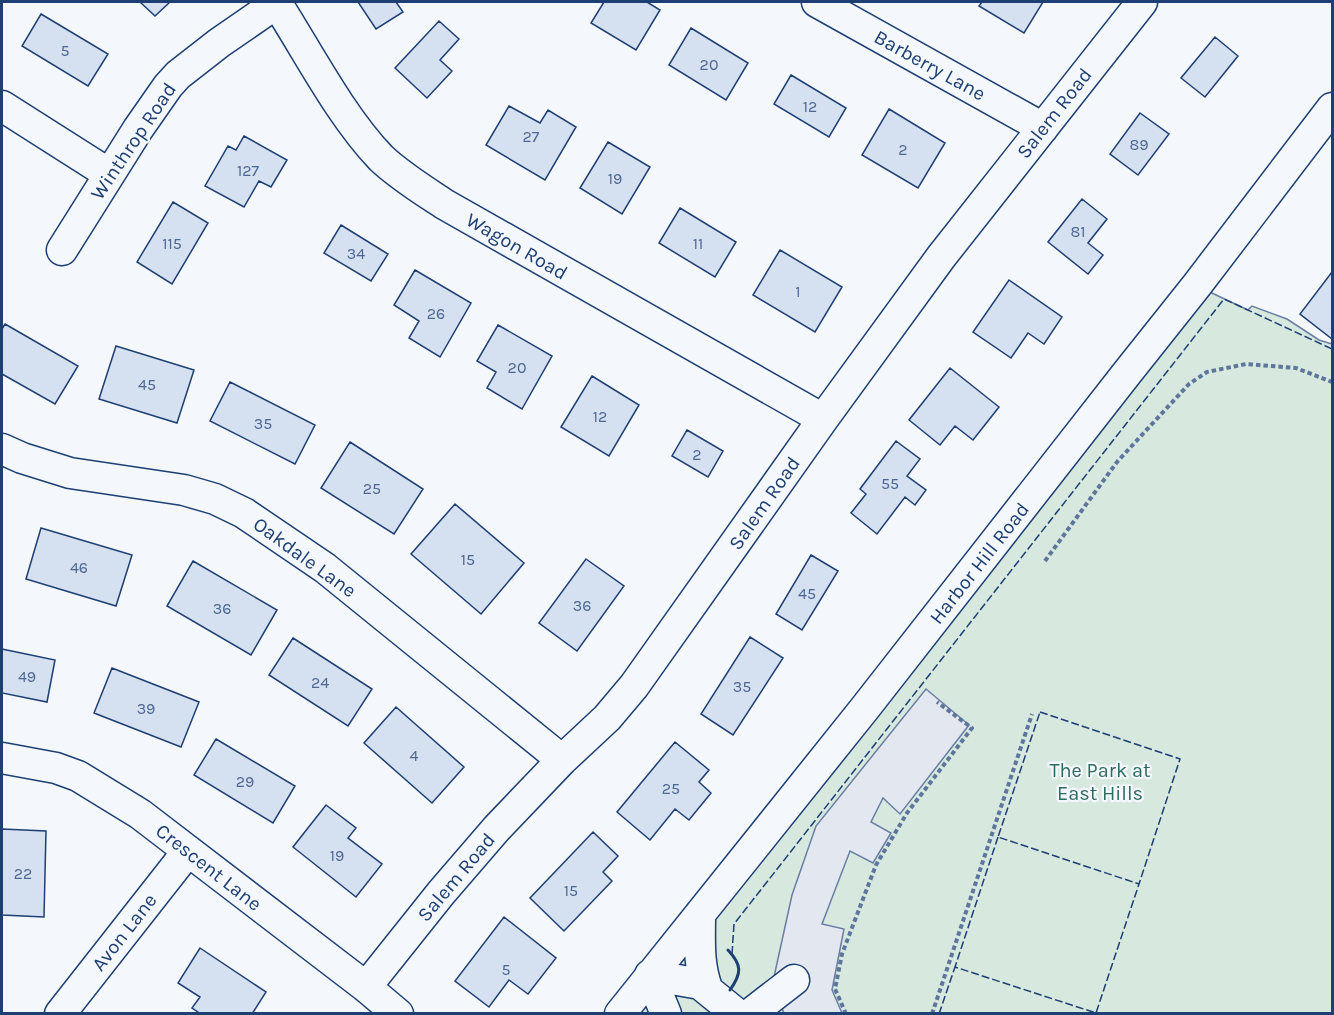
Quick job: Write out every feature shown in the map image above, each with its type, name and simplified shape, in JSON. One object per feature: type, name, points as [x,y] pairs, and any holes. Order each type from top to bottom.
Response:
[{"type":"street","name":"Winthrop Road","points":[[62,250],[159,98],[178,75],[277,2]]},
{"type":"street","name":"Wagon Road","points":[[277,2],[350,119],[381,158],[411,182],[444,204],[823,419]]},
{"type":"street","name":"Barberry Lane","points":[[817,2],[1043,128]]},
{"type":"street","name":"Salem Road","points":[[366,987],[497,828],[562,760],[607,718],[634,686],[941,256],[1142,2]]},
{"type":"street","points":[[2,106],[110,174]]},
{"type":"street","name":"Harbor Hill Road","points":[[620,1014],[1042,483],[1332,108]]},
{"type":"street","name":"Oakdale Lane","points":[[2,449],[22,458],[70,473],[184,490],[214,499],[244,513],[325,568],[562,760]]},
{"type":"street","name":"Crescent Lane","points":[[2,758],[56,768],[78,776],[140,814],[398,1014]]},
{"type":"street","name":"Avon Lane","points":[[60,1014],[188,851]]},
{"type":"street","points":[[700,914],[700,962],[707,988]]},
{"type":"street","points":[[650,975],[694,982],[707,988],[737,1014]]},
{"type":"street","points":[[650,975],[666,1014]]},
{"type":"street","points":[[750,1014],[794,980]]},
{"type":"path","points":[[1045,561],[1117,462],[1189,384],[1207,372],[1246,364],[1296,368],[1332,382]]},
{"type":"path","points":[[846,1014],[835,989],[842,954],[876,865],[907,813],[972,728],[937,702]]},
{"type":"path","points":[[932,1014],[1032,714]]},
{"type":"green space","name":"The Park at East Hills","points":[[1197,286],[1248,310],[1252,306],[1287,319],[1319,340],[1332,344],[1332,1013],[620,1014]]},
{"type":"shaded area","points":[[926,689],[969,725],[900,814],[883,798],[871,822],[891,833],[873,863],[850,851],[822,924],[844,929],[832,990],[842,1013],[784,1013],[772,986],[792,895],[816,826]]},
{"type":"building","points":[[140,2],[170,2],[155,16]]},
{"type":"building","points":[[358,2],[396,2],[403,12],[376,29]]},
{"type":"building","points":[[604,2],[647,2],[660,10],[636,50],[591,23]]},
{"type":"building","points":[[982,2],[1043,2],[1024,33],[979,6]]},
{"type":"building","points":[[41,14],[108,54],[88,86],[22,46]]},
{"type":"building","points":[[439,21],[459,39],[440,60],[452,71],[427,98],[395,68]]},
{"type":"building","points":[[691,28],[748,63],[726,100],[669,65]]},
{"type":"building","points":[[1215,37],[1238,56],[1205,97],[1181,78]]},
{"type":"building","points":[[791,75],[846,108],[829,137],[774,104]]},
{"type":"building","points":[[509,106],[540,123],[548,110],[576,127],[545,180],[486,145]]},
{"type":"building","points":[[889,109],[945,143],[918,188],[862,155]]},
{"type":"building","points":[[1140,113],[1169,134],[1138,175],[1110,154]]},
{"type":"building","points":[[244,136],[287,160],[271,187],[259,181],[244,207],[205,186],[228,146],[236,150]]},
{"type":"building","points":[[608,142],[650,167],[622,214],[580,188]]},
{"type":"building","points":[[1082,199],[1107,219],[1088,243],[1103,255],[1088,274],[1048,242]]},
{"type":"building","points":[[173,202],[208,223],[172,284],[137,262]]},
{"type":"building","points":[[680,208],[736,242],[715,277],[659,243]]},
{"type":"building","points":[[341,225],[388,254],[371,281],[324,253]]},
{"type":"building","points":[[780,250],[842,287],[815,332],[753,295]]},
{"type":"building","points":[[415,270],[471,303],[440,357],[409,338],[419,321],[394,305]]},
{"type":"building","points":[[1332,272],[1332,339],[1300,314]]},
{"type":"building","points":[[1009,280],[1062,317],[1044,344],[1028,333],[1011,358],[973,332]]},
{"type":"building","points":[[5,324],[78,366],[55,404],[2,374],[2,329]]},
{"type":"building","points":[[498,325],[552,356],[522,409],[487,388],[496,372],[477,361]]},
{"type":"building","points":[[116,346],[194,370],[177,423],[99,399]]},
{"type":"building","points":[[950,368],[999,407],[973,440],[955,426],[940,445],[909,420]]},
{"type":"building","points":[[592,376],[639,405],[609,456],[561,427]]},
{"type":"building","points":[[230,382],[315,425],[295,464],[210,421]]},
{"type":"building","points":[[687,430],[723,451],[708,477],[672,456]]},
{"type":"building","points":[[896,441],[920,459],[907,476],[926,490],[915,505],[905,497],[877,534],[851,513],[866,494],[860,489]]},
{"type":"building","points":[[350,442],[423,489],[394,534],[321,488]]},
{"type":"building","points":[[455,504],[524,563],[481,614],[411,554]]},
{"type":"building","points":[[41,528],[132,555],[116,606],[26,579]]},
{"type":"building","points":[[811,555],[838,571],[802,630],[776,614]]},
{"type":"building","points":[[586,559],[624,586],[577,651],[539,623]]},
{"type":"building","points":[[193,561],[277,610],[251,655],[167,606]]},
{"type":"building","points":[[750,637],[783,658],[733,735],[701,714]]},
{"type":"building","points":[[293,638],[372,689],[348,726],[269,675]]},
{"type":"building","points":[[2,649],[55,660],[47,702],[2,693]]},
{"type":"building","points":[[112,668],[199,702],[181,747],[94,713]]},
{"type":"building","points":[[396,707],[464,767],[432,803],[364,743]]},
{"type":"building","points":[[216,739],[295,786],[273,823],[194,775]]},
{"type":"building","points":[[675,742],[709,770],[699,782],[711,793],[689,820],[675,809],[650,840],[617,812]]},
{"type":"building","points":[[326,805],[356,828],[348,838],[382,864],[356,897],[293,847]]},
{"type":"building","points":[[2,829],[46,831],[44,917],[2,915]]},
{"type":"building","points":[[593,832],[618,856],[603,872],[612,881],[564,931],[530,898]]},
{"type":"building","points":[[504,917],[556,958],[528,994],[509,980],[489,1007],[455,981]]},
{"type":"building","points":[[200,948],[266,992],[252,1014],[201,1014],[192,1008],[200,997],[178,983]]},
{"type":"fence","points":[[732,954],[734,924],[1224,299],[1332,349]]},
{"type":"fence","points":[[1040,712],[1180,759],[1139,884],[998,837],[1040,712]]},
{"type":"fence","points":[[998,837],[955,967],[1096,1013],[1139,884]]},
{"type":"fence","points":[[939,1014],[955,967]]},
{"type":"wall","points":[[728,950],[736,960],[739,969],[737,979],[730,990]]}]
